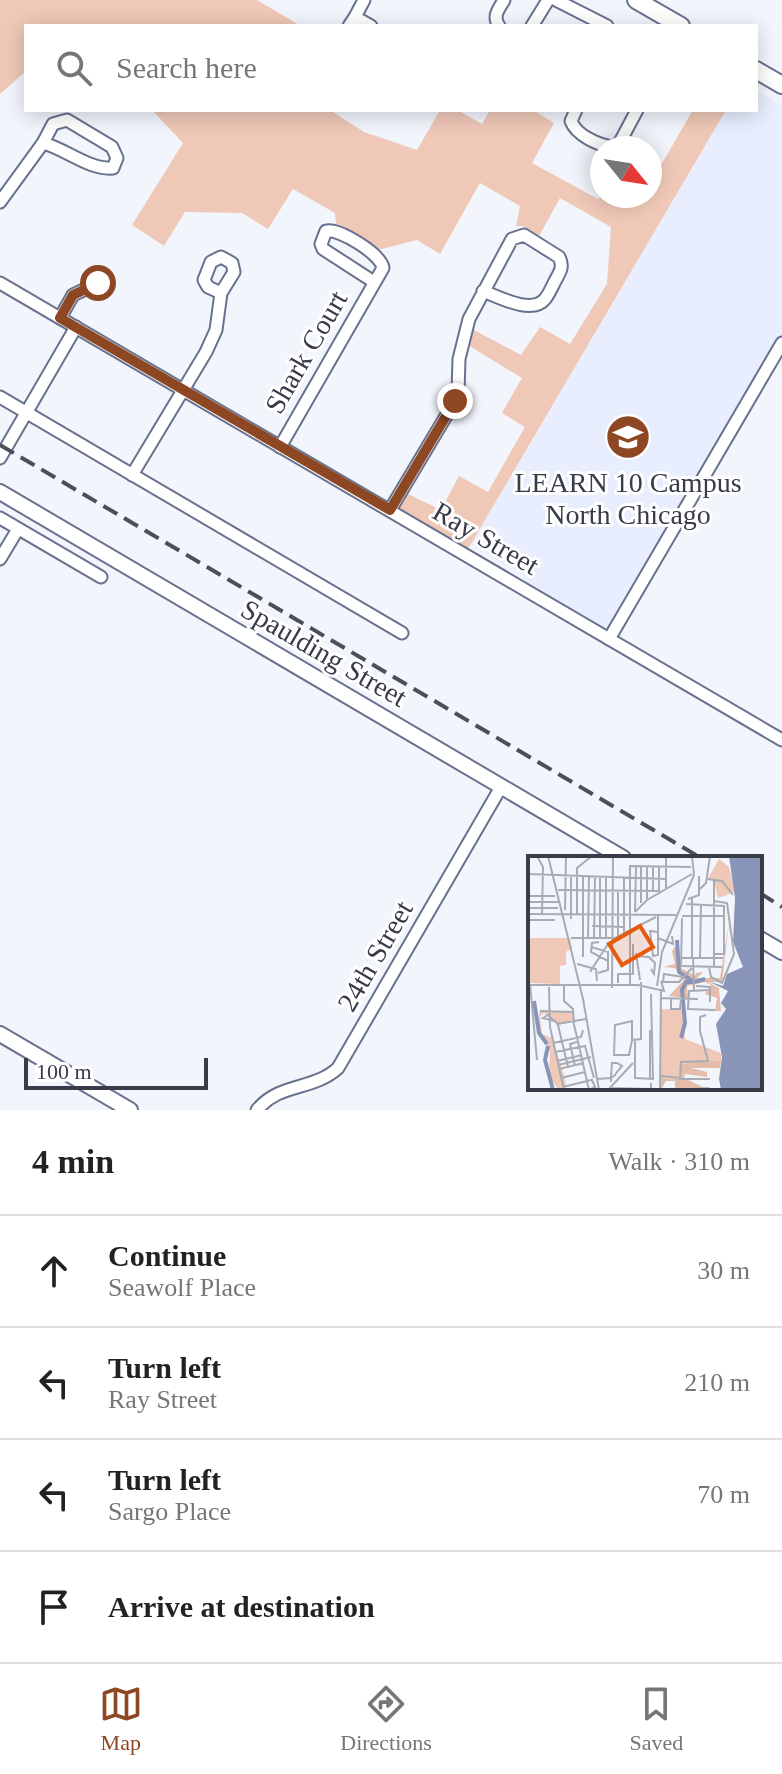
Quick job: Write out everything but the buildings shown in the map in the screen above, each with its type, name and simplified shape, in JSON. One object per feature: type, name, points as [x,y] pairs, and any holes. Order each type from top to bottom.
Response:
[{"type":"main road","points":[[636,0],[678,24]]},
{"type":"main road","points":[[758,71],[782,85]]},
{"type":"street","points":[[352,21],[364,0]]},
{"type":"street","points":[[498,24],[496,14],[504,0]]},
{"type":"street","points":[[533,24],[548,0]]},
{"type":"street","points":[[556,0],[603,24]]},
{"type":"street","points":[[575,112],[571,121],[576,131],[607,147],[614,147],[620,142],[635,112]]},
{"type":"street","points":[[0,202],[43,143],[53,124],[67,120],[112,147],[117,158],[113,168],[101,169],[59,147],[43,143]]},
{"type":"street","name":"Shark Court","points":[[280,447],[383,268],[379,258],[341,233],[326,231],[321,244],[323,249],[374,282]]},
{"type":"street","points":[[390,510],[458,393],[459,359],[469,319],[483,291],[512,239],[524,235],[562,262],[556,280],[539,304],[525,305],[483,291]]},
{"type":"street","name":"Ray Street","points":[[0,283],[782,740]]},
{"type":"street","points":[[60,318],[73,295],[98,283]]},
{"type":"street","points":[[132,475],[216,330],[221,293]]},
{"type":"street","points":[[0,458],[76,327]]},
{"type":"street","points":[[609,639],[782,343]]},
{"type":"street","points":[[0,397],[402,633]]},
{"type":"street","name":"Spaulding Street","points":[[0,492],[620,856]]},
{"type":"street","points":[[0,518],[101,577]]},
{"type":"street","points":[[0,559],[18,529]]},
{"type":"street","name":"24th Street","points":[[257,1110],[268,1097],[316,1082],[338,1068],[501,787]]},
{"type":"street","points":[[762,940],[782,952]]},
{"type":"street","points":[[0,1034],[130,1110]]},
{"type":"shaded area","points":[[0,0],[257,0],[298,24],[24,24],[24,73],[0,94]]},
{"type":"shaded area","name":"LEARN 10 Campus North Chicago","points":[[758,91],[782,105],[782,334],[613,624],[602,628],[523,581],[525,576],[471,545],[725,112],[758,112]]},
{"type":"shaded area","points":[[154,112],[333,112],[364,132],[417,150],[439,112],[461,112],[482,124],[489,112],[536,112],[554,123],[532,163],[590,195],[590,208],[662,208],[662,163],[692,112],[725,112],[468,549],[398,508],[406,493],[441,510],[459,476],[488,492],[525,427],[502,413],[522,378],[468,345],[472,329],[521,355],[540,327],[570,344],[607,284],[611,227],[560,198],[539,236],[523,226],[516,226],[520,206],[480,183],[440,254],[417,240],[378,250],[336,223],[335,213],[293,189],[268,229],[242,213],[185,212],[164,246],[132,225],[183,143]]},
{"type":"railway","points":[[0,445],[698,856]]},
{"type":"railway","points":[[762,894],[782,907]]},
{"type":"place","name":"LEARN 10 Campus North Chicago","points":[[628,437]]},
{"type":"route","points":[[98,283],[73,295],[60,318],[390,510],[455,401]]}]
